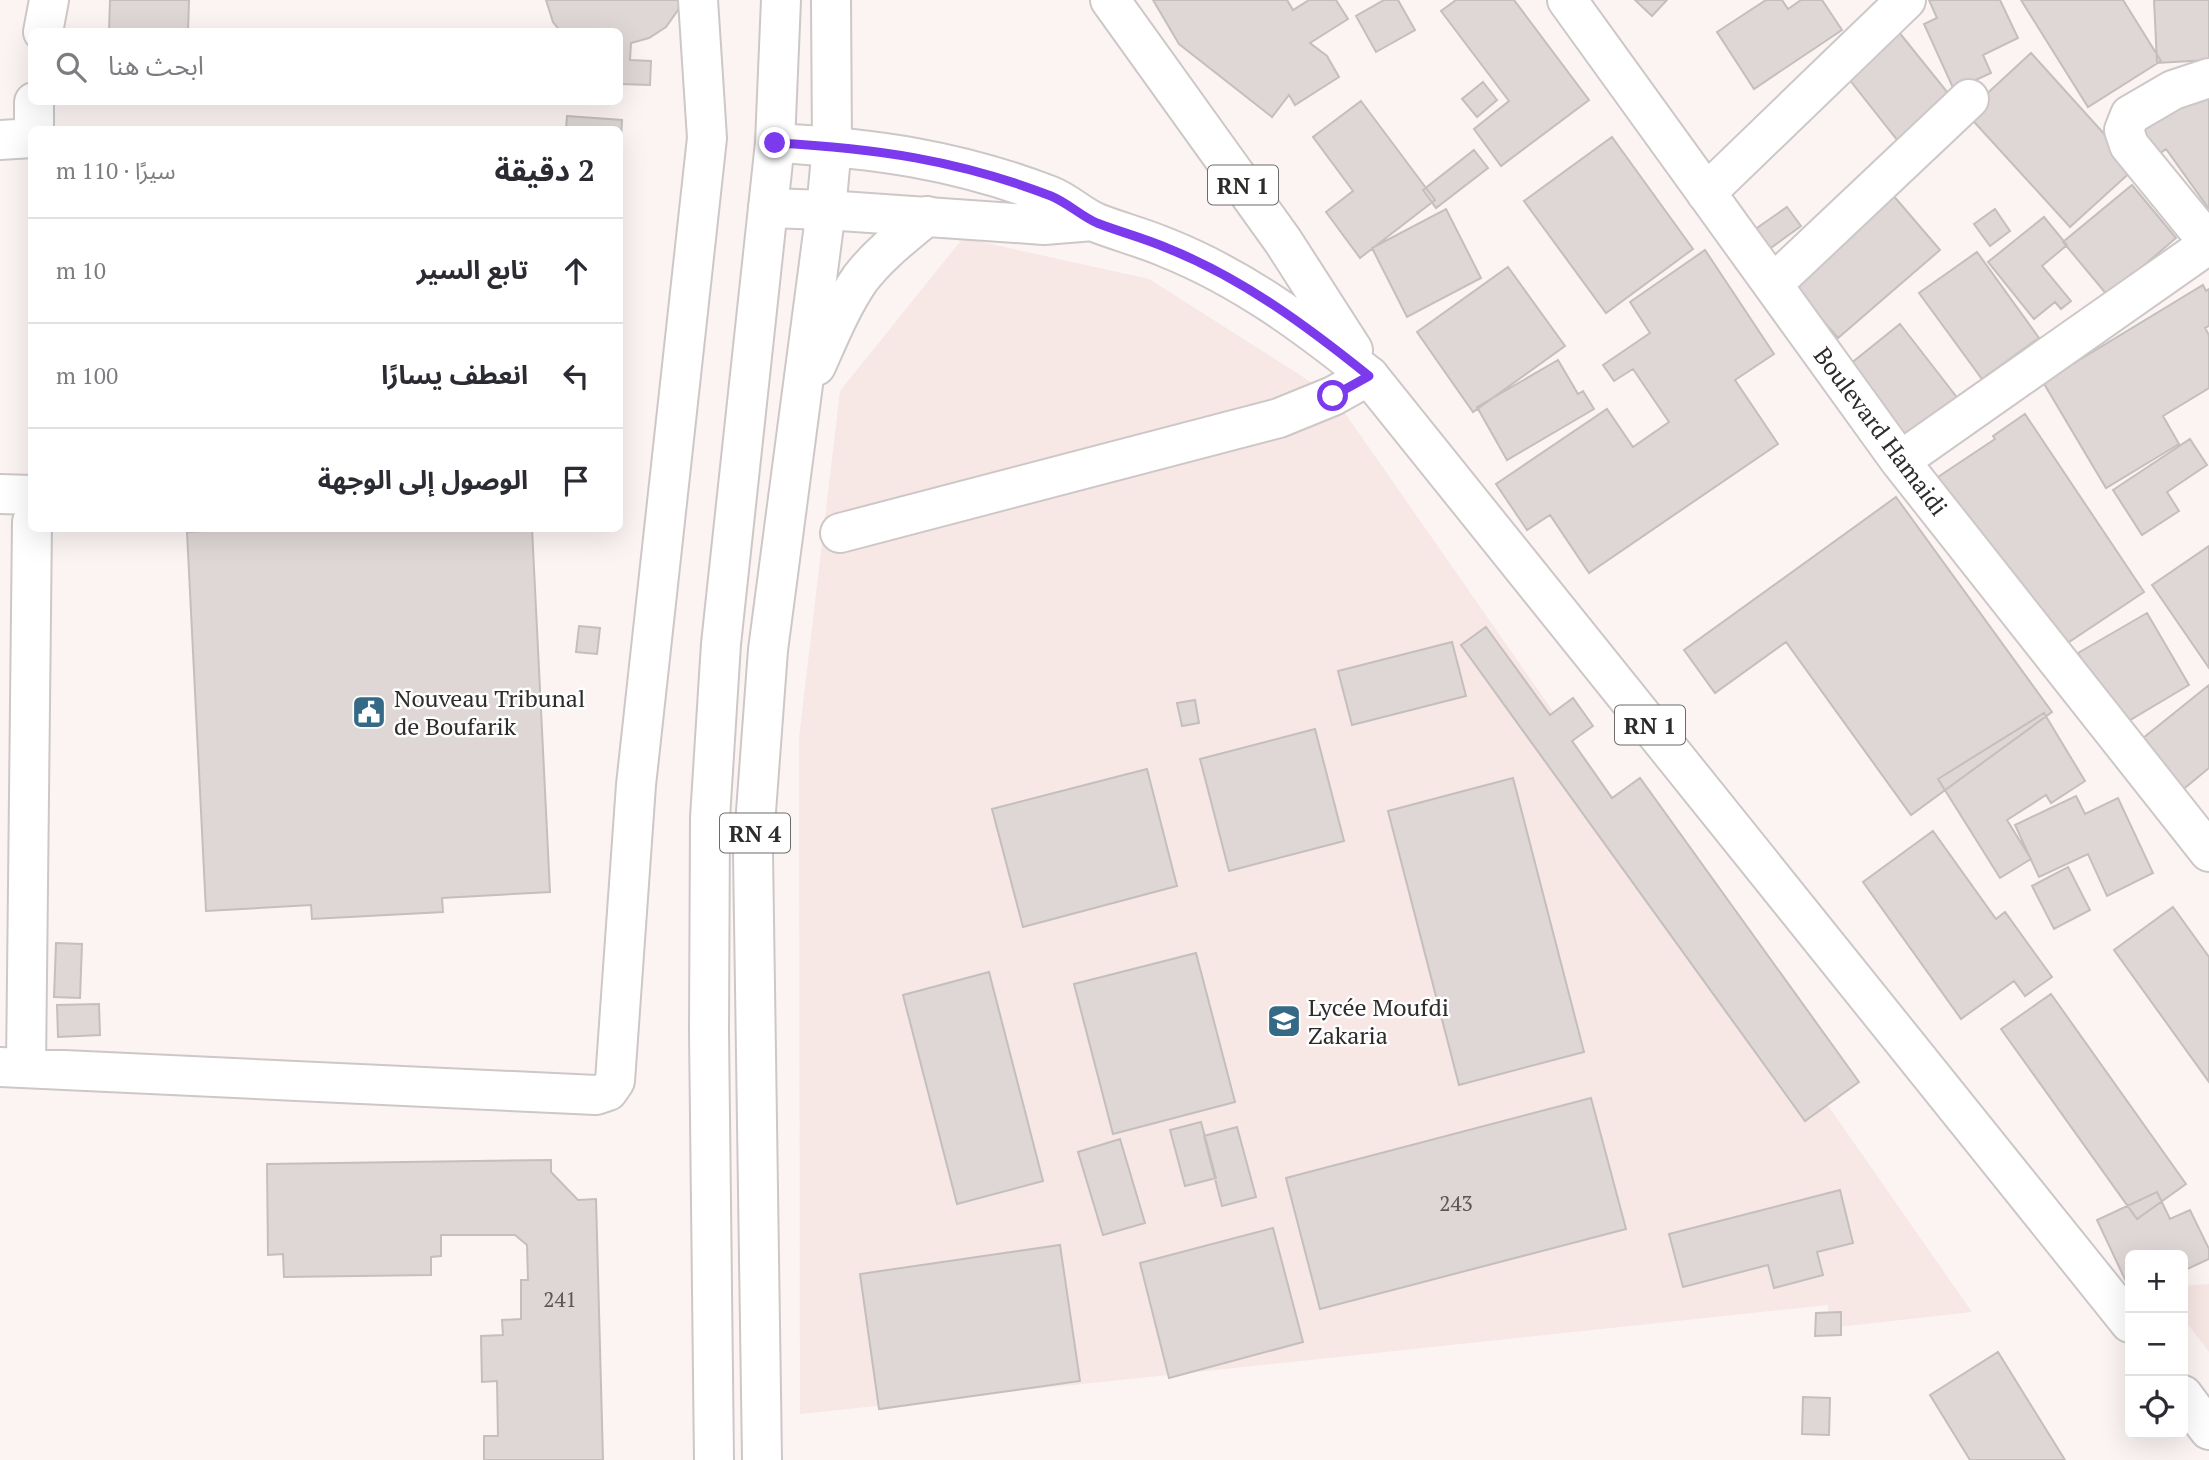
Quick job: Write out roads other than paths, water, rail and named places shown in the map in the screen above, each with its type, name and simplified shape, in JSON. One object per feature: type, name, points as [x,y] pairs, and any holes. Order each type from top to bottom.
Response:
[{"type":"main road","points":[[44,28],[49,0]]},
{"type":"main road","points":[[32,532],[13,1068],[596,1095],[608,1091],[615,1081],[636,785],[707,138],[698,0]]},
{"type":"main road","points":[[768,208],[775,143],[781,0]]},
{"type":"main road","points":[[826,209],[832,146],[831,0]]},
{"type":"main road","name":"RN 1","points":[[1110,0],[1283,241],[1369,376],[2125,1317]]},
{"type":"main road","name":"Boulevard Hamaidi","points":[[1567,0],[1900,461],[2209,852]]},
{"type":"main road","points":[[1706,193],[1906,0]]},
{"type":"main road","points":[[1900,461],[2209,243],[2129,145],[2124,130],[2130,115],[2173,90],[2209,78]]},
{"type":"main road","points":[[1773,284],[1969,99]]},
{"type":"main road","points":[[34,105],[34,126]]},
{"type":"main road","points":[[0,140],[28,138]]},
{"type":"main road","points":[[775,143],[887,152],[956,165],[1051,197],[1093,221]]},
{"type":"main road","name":"RN 1","points":[[768,208],[826,209],[1044,225],[1093,221],[1168,248],[1226,276],[1315,332],[1369,376]]},
{"type":"main road","name":"RN 4","points":[[713,1460],[710,818],[721,643],[768,208]]},
{"type":"main road","name":"RN 4","points":[[762,1460],[753,852],[768,650],[826,209]]},
{"type":"main road","points":[[799,407],[830,332],[861,278],[894,244],[927,216]]},
{"type":"main road","points":[[1226,276],[1242,274],[1259,266],[1283,241]]},
{"type":"main road","points":[[840,533],[1279,418],[1333,396],[1369,376]]},
{"type":"main road","points":[[0,494],[28,495]]},
{"type":"main road","points":[[2188,1402],[2209,1430]]},
{"type":"place","name":"Nouveau Tribunal de Boufarik","points":[[369,712]]},
{"type":"place","name":"Lycée Moufdi Zakaria","points":[[1284,1021]]}]
